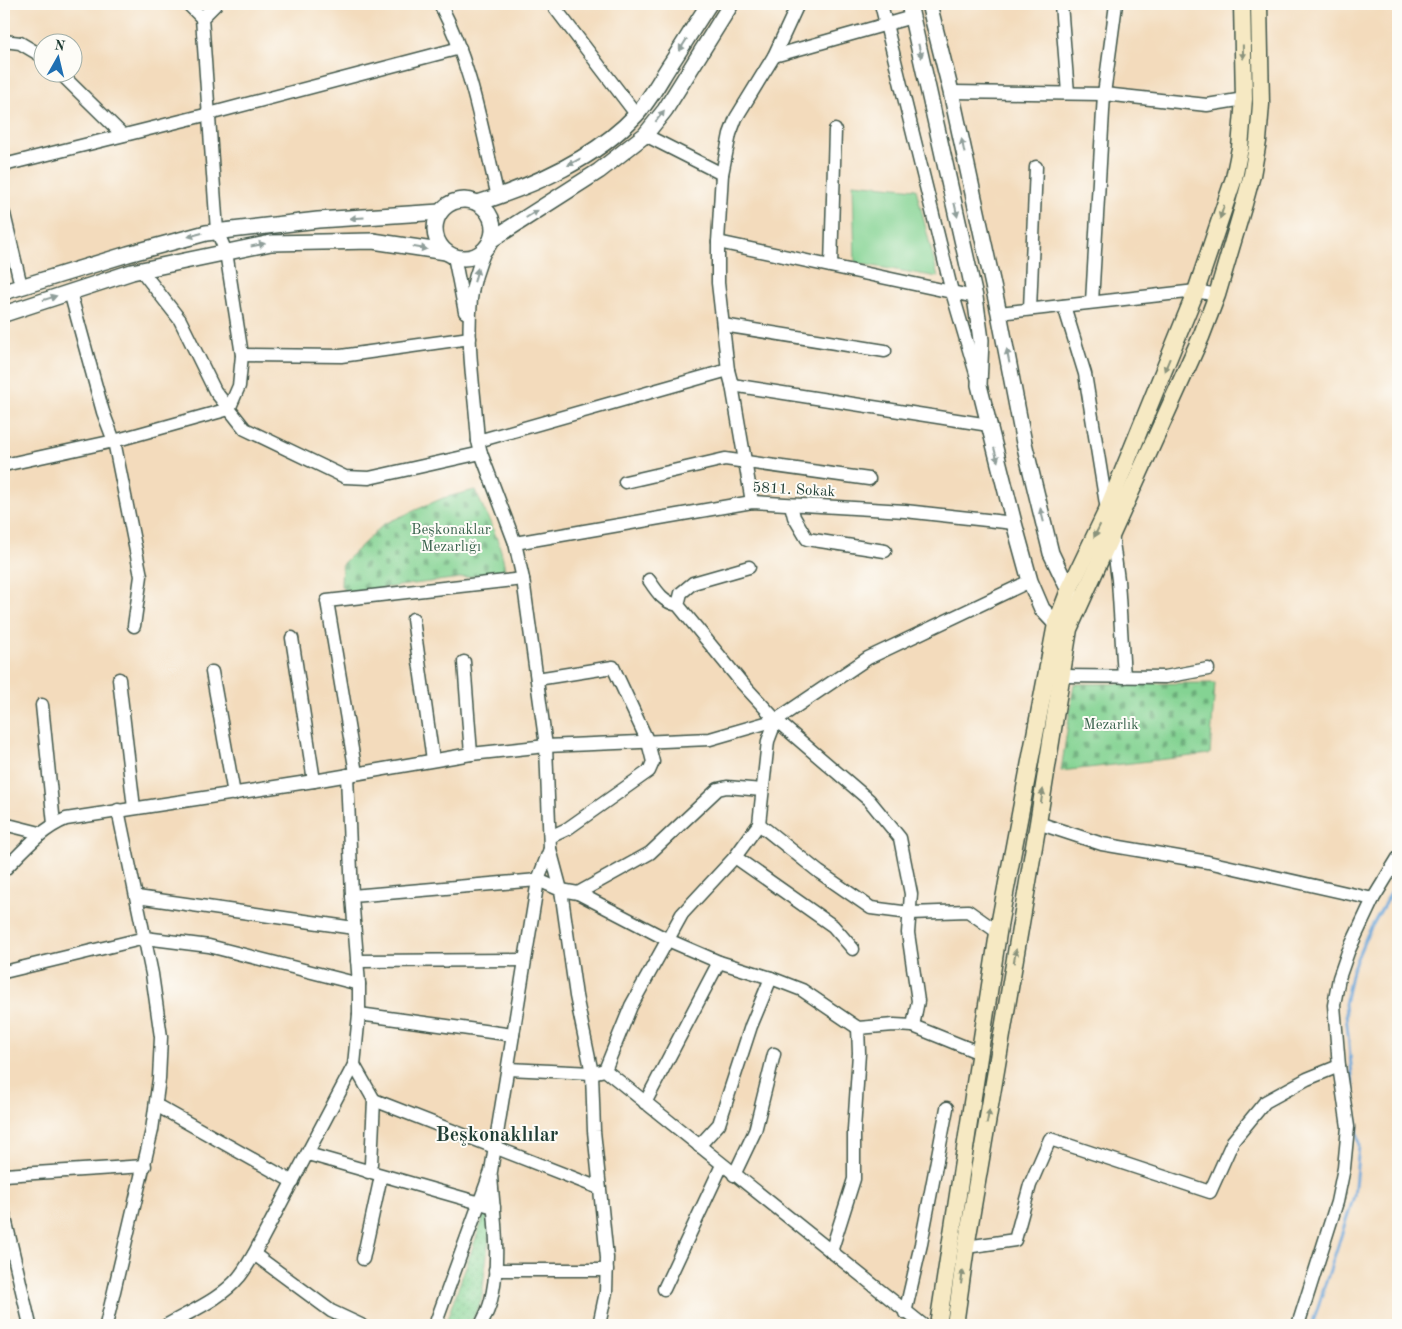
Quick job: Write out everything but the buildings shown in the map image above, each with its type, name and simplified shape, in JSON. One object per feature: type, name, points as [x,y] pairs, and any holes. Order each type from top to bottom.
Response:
[{"type":"main road","points":[[938,1325],[998,933],[1069,590],[1107,510],[1196,292],[1234,178],[1240,148],[1244,99],[1242,4]]},
{"type":"main road","points":[[955,1325],[966,1247],[1061,676],[1062,626],[1078,609],[1201,337],[1217,295],[1252,175],[1258,141],[1261,104],[1259,4]]},
{"type":"street","points":[[188,4],[202,18],[217,231],[226,252],[242,355],[239,386],[229,409]]},
{"type":"street","points":[[202,18],[216,4]]},
{"type":"street","points":[[440,4],[453,28],[469,74],[498,197]]},
{"type":"street","points":[[552,4],[636,114]]},
{"type":"street","points":[[478,204],[552,174],[585,156],[614,136],[636,114],[650,96],[709,4]]},
{"type":"street","points":[[4,314],[141,270],[271,243],[373,241],[450,254],[462,258],[480,254],[489,244],[599,171],[645,135],[665,110],[731,4]]},
{"type":"street","points":[[752,502],[728,370],[718,283],[718,242],[722,174],[730,134],[736,118],[774,56],[798,4]]},
{"type":"street","points":[[881,4],[952,292],[979,384],[1030,582],[1042,609],[1062,626]]},
{"type":"street","points":[[929,4],[951,92],[999,313],[1024,443],[1051,553],[1078,609]]},
{"type":"street","points":[[1061,4],[1068,93]]},
{"type":"street","points":[[1092,302],[1104,94],[1116,4]]},
{"type":"street","points":[[774,56],[886,24],[910,10],[976,296],[981,340],[979,384]]},
{"type":"street","points":[[4,41],[20,43],[32,50]]},
{"type":"street","points":[[4,165],[209,114],[460,48]]},
{"type":"street","points":[[69,82],[123,136]]},
{"type":"street","points":[[951,92],[1104,94],[1207,105],[1244,99]]},
{"type":"street","points":[[830,266],[835,130]]},
{"type":"street","points":[[645,135],[722,174]]},
{"type":"street","points":[[1030,309],[1036,167]]},
{"type":"street","points":[[470,338],[450,254],[440,246],[436,238],[435,229],[436,220],[440,212],[454,202],[462,200],[470,200],[485,209],[490,216],[493,232],[478,268],[471,299],[470,338],[478,440],[481,453],[515,543],[523,579],[546,746],[550,843],[561,890],[576,996],[592,1073],[594,1130],[607,1258],[606,1292],[599,1325]]},
{"type":"street","points":[[4,292],[128,254],[206,233],[318,220],[440,212]]},
{"type":"street","points":[[4,214],[21,286]]},
{"type":"street","points":[[718,242],[976,296]]},
{"type":"street","points":[[141,270],[180,320],[215,391],[245,429],[345,477],[369,478],[481,453]]},
{"type":"street","points":[[70,292],[103,412],[114,441],[142,576],[134,626]]},
{"type":"street","points":[[999,313],[1196,292],[1217,295]]},
{"type":"street","points":[[1064,306],[1085,374],[1107,510]]},
{"type":"street","points":[[723,325],[885,350]]},
{"type":"street","points":[[242,355],[341,356],[470,338]]},
{"type":"street","points":[[478,440],[728,370]]},
{"type":"street","points":[[732,385],[989,425]]},
{"type":"street","points":[[4,465],[114,441],[229,409]]},
{"type":"street","points":[[625,482],[725,458],[870,478]]},
{"type":"street","name":"5811. Sokak","points":[[515,543],[752,502],[906,511],[1014,523]]},
{"type":"street","points":[[791,505],[794,517],[807,539],[885,551]]},
{"type":"street","points":[[1112,534],[1118,580],[1124,676]]},
{"type":"street","points":[[678,605],[681,593],[693,583],[749,567]]},
{"type":"street","points":[[168,1325],[226,1290],[239,1278],[293,1182],[354,1065],[359,1014],[359,984],[352,896],[352,774],[327,601],[523,579]]},
{"type":"street","points":[[649,580],[657,593],[668,603],[678,605],[741,682],[776,720],[869,800],[900,838],[911,894],[908,933],[918,1001],[913,1026]]},
{"type":"street","points":[[4,870],[40,833],[66,818],[234,794],[471,754],[546,746],[710,739],[776,720],[868,658],[1030,582]]},
{"type":"street","points":[[413,619],[433,760]]},
{"type":"street","points":[[292,638],[314,781]]},
{"type":"street","points":[[464,662],[471,754]]},
{"type":"street","points":[[435,1325],[491,1171],[538,880],[550,843],[566,829],[649,771],[653,762],[648,742],[613,667],[537,679]]},
{"type":"street","points":[[1061,676],[1165,677],[1208,668]]},
{"type":"street","points":[[212,672],[234,794]]},
{"type":"street","points":[[119,679],[134,808]]},
{"type":"street","points":[[42,705],[54,824]]},
{"type":"street","points":[[605,1070],[631,1006],[682,914],[735,857],[759,824],[768,741],[776,720]]},
{"type":"street","points":[[578,893],[650,853],[718,789],[727,786],[762,790]]},
{"type":"street","points":[[106,1325],[152,1130],[159,1079],[161,1037],[152,974],[118,810]]},
{"type":"street","points":[[1038,823],[1102,844],[1208,862],[1373,899]]},
{"type":"street","points":[[4,824],[40,833]]},
{"type":"street","points":[[759,824],[819,872],[871,908],[910,913],[968,911],[998,933]]},
{"type":"street","points":[[735,857],[833,926],[853,949]]},
{"type":"street","points":[[1298,1325],[1337,1202],[1344,1168],[1348,1127],[1339,1066],[1334,1005],[1339,978],[1348,952],[1373,899],[1398,858]]},
{"type":"street","points":[[352,896],[538,880],[561,890],[578,893],[668,940],[720,962],[802,990],[858,1028],[913,1026],[980,1053]]},
{"type":"street","points":[[137,897],[354,928]]},
{"type":"street","points":[[4,972],[145,938],[210,946],[359,984]]},
{"type":"street","points":[[357,960],[524,960]]},
{"type":"street","points":[[645,1103],[720,962]]},
{"type":"street","points":[[699,1146],[719,1124],[751,1026],[771,978]]},
{"type":"street","points":[[359,1014],[513,1035]]},
{"type":"street","points":[[831,1252],[854,1179],[854,1130],[859,1053],[858,1028]]},
{"type":"street","points":[[734,1175],[755,1131],[774,1054]]},
{"type":"street","points":[[354,1065],[374,1100],[372,1164],[374,1174],[363,1259]]},
{"type":"street","points":[[966,1247],[1015,1240],[1030,1185],[1050,1139],[1210,1192],[1233,1141],[1265,1102],[1307,1079],[1339,1066]]},
{"type":"street","points":[[508,1069],[592,1073],[605,1070]]},
{"type":"street","points":[[605,1070],[923,1325]]},
{"type":"street","points":[[374,1100],[599,1188]]},
{"type":"street","points":[[156,1105],[293,1182]]},
{"type":"street","points":[[906,1313],[947,1108]]},
{"type":"street","points":[[308,1154],[494,1207]]},
{"type":"street","points":[[664,1289],[722,1165]]},
{"type":"street","points":[[4,1175],[145,1166]]},
{"type":"street","points":[[481,1325],[491,1301],[496,1270],[491,1171]]},
{"type":"street","points":[[4,1214],[30,1325]]},
{"type":"street","points":[[254,1254],[331,1311],[361,1325]]},
{"type":"street","points":[[496,1270],[607,1270]]},
{"type":"green space","points":[[853,183],[916,189],[938,277],[855,263]]},
{"type":"green space","name":"Beşkonaklar Mezarlığı","points":[[475,490],[498,540],[505,572],[346,593],[341,586],[342,564],[384,524],[443,498]]},
{"type":"green space","name":"Mezarlık","points":[[1215,683],[1210,754],[1061,771],[1074,684]]},
{"type":"green space","points":[[486,1210],[490,1231],[481,1301],[468,1325],[445,1325]]},
{"type":"waterway","points":[[1312,1325],[1354,1196],[1359,1146],[1345,1004],[1352,970],[1367,935],[1398,880]]},
{"type":"district","name":"Beşkonaklılar","points":[[497,1134]]}]
